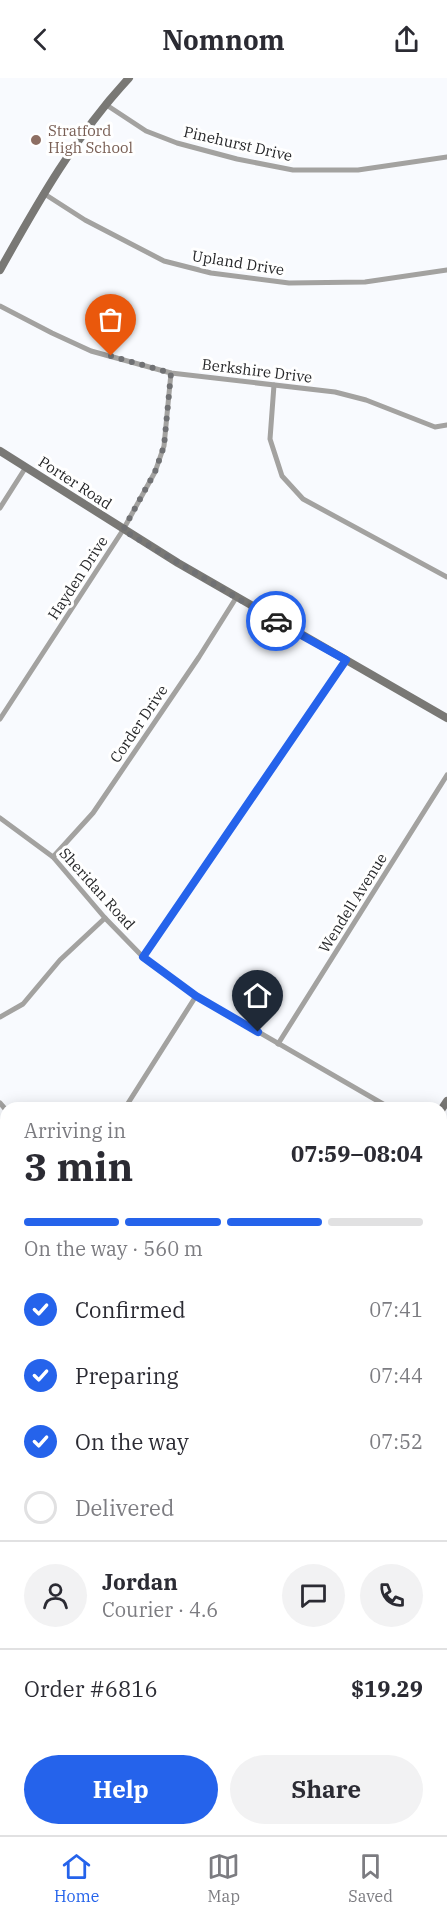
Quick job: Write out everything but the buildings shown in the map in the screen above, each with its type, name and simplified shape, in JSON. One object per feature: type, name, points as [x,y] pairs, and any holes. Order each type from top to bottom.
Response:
[{"type":"street","points":[[0,270],[43,193],[105,104],[129,78]]},
{"type":"street","name":"Pinehurst Drive","points":[[105,104],[146,131],[177,142],[237,159],[293,170],[358,170],[447,157]]},
{"type":"street","name":"Upland Drive","points":[[43,193],[85,220],[164,261],[211,273],[288,283],[310,283],[365,282],[447,270]]},
{"type":"street","name":"Berkshire Drive","points":[[0,306],[91,351],[171,373],[335,392],[353,396],[435,427],[447,425]]},
{"type":"street","name":"Hayden Drive","points":[[0,718],[123,530],[155,472],[164,446],[171,373]]},
{"type":"street","points":[[274,385],[270,439],[282,476],[303,499],[447,577]]},
{"type":"street","name":"Porter Road","points":[[0,451],[123,530],[236,598],[447,718]]},
{"type":"street","points":[[0,508],[26,467]]},
{"type":"street","name":"Corder Drive","points":[[53,857],[93,813],[199,657],[236,598]]},
{"type":"street","points":[[143,957],[346,660]]},
{"type":"street","name":"Wendell Avenue","points":[[278,1044],[447,775]]},
{"type":"street","name":"Sheridan Road","points":[[0,818],[53,857],[105,918],[143,957],[196,996],[380,1102]]},
{"type":"street","points":[[0,1017],[23,1004],[60,960],[105,918]]},
{"type":"street","points":[[129,1102],[196,996]]},
{"type":"way so far","points":[[111,356],[171,373],[164,446],[155,472],[123,530],[276,621]]},
{"type":"place","name":"Stratford High School","points":[[36,140]]},
{"type":"route","points":[[258,1032],[196,996],[143,957],[346,660],[276,621]]}]
